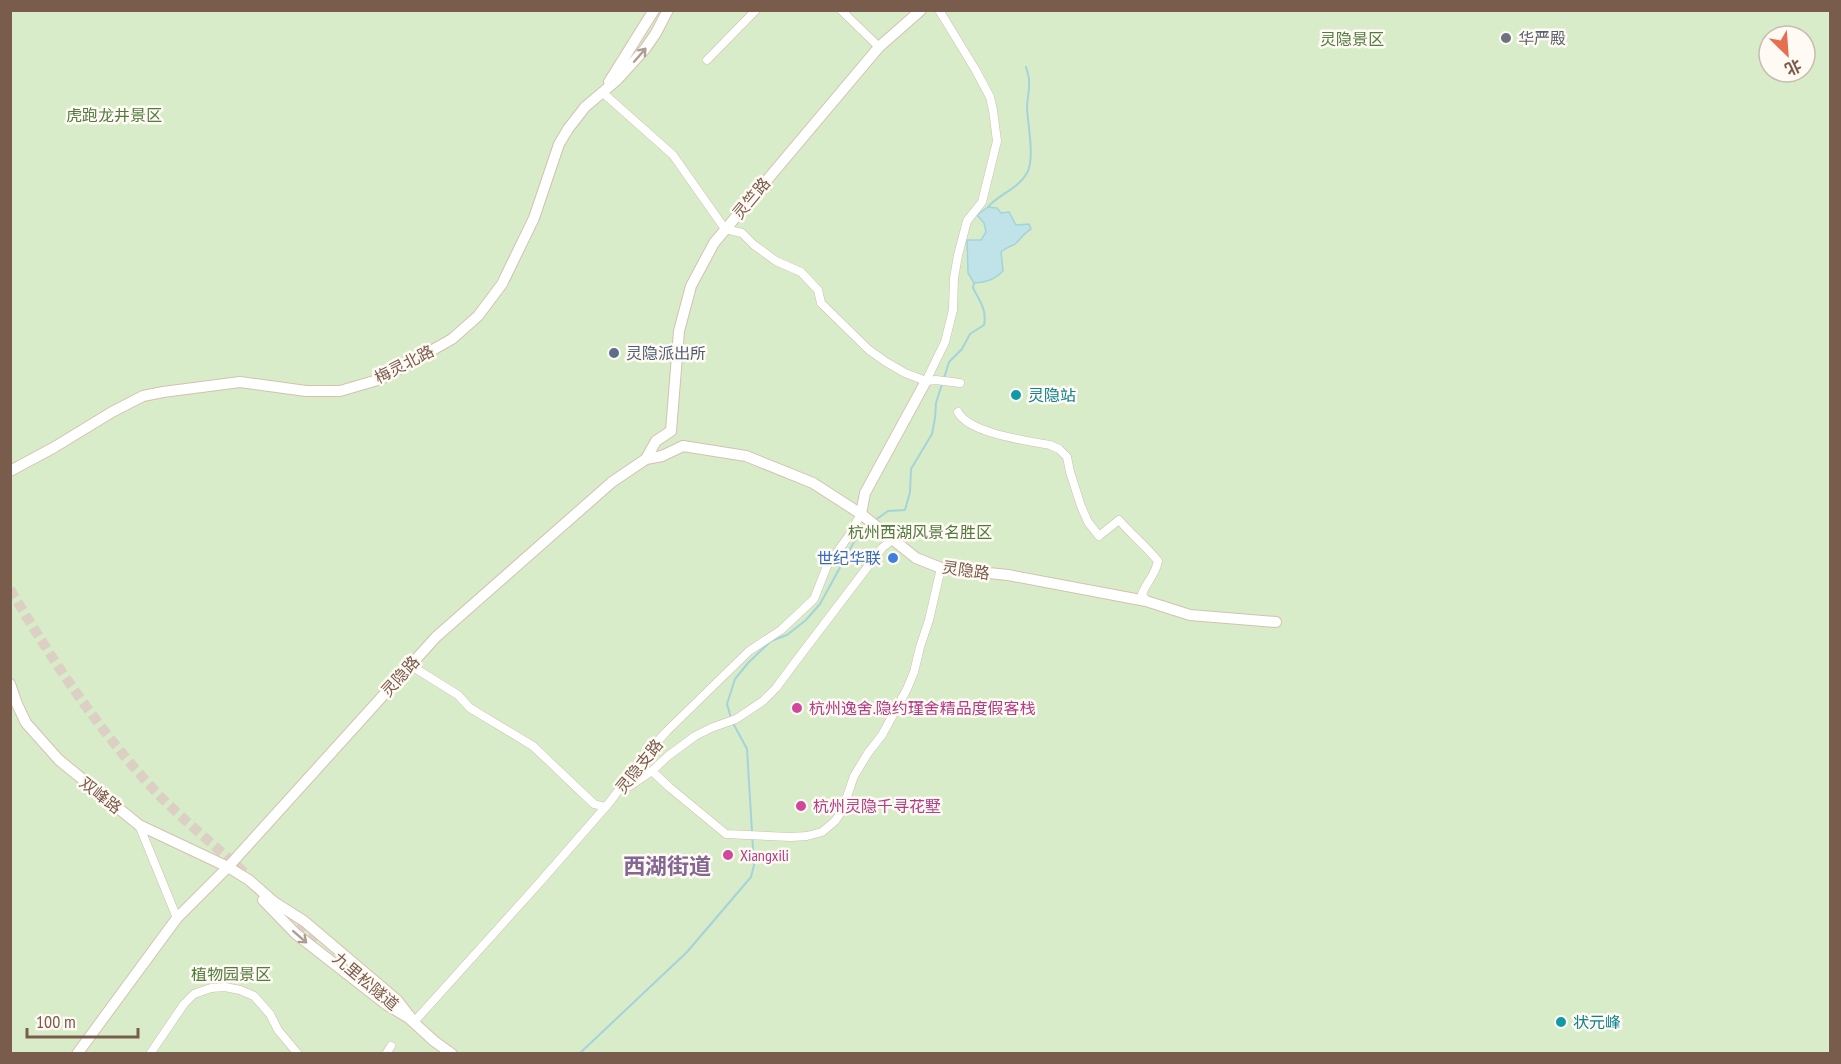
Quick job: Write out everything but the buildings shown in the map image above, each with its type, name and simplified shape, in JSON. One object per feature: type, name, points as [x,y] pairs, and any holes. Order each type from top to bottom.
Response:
[{"type":"main road","name":"梅灵北路","points":[[602,92],[654,10]]},
{"type":"main road","name":"梅灵北路","points":[[10,471],[143,396],[240,382],[306,391],[340,391],[381,379],[452,339],[478,316],[502,284],[534,218],[559,144],[568,129],[585,107],[617,80],[645,49],[668,10]]},
{"type":"main road","name":"灵竺路","points":[[671,431],[679,331],[691,286],[714,243],[879,47],[921,10]]},
{"type":"main road","points":[[863,515],[865,493],[926,381]]},
{"type":"main road","points":[[671,431],[683,446],[662,456],[646,459],[656,441],[671,431]]},
{"type":"main road","name":"灵隐路","points":[[683,446],[746,456],[813,483],[863,515],[916,558],[940,568],[1008,575],[1146,601],[1190,615],[1276,621]]},
{"type":"main road","name":"灵隐路","points":[[76,1053],[177,918],[228,867],[436,637],[612,482],[646,459]]},
{"type":"main road","name":"双峰路","points":[[10,684],[26,723],[59,760],[139,825],[228,867],[249,880],[274,902],[304,921],[397,1000],[414,1022]]},
{"type":"main road","name":"九里松隧道","points":[[319,941],[414,1022]]},
{"type":"main road","points":[[414,1022],[434,1041],[452,1053]]},
{"type":"street","points":[[707,60],[756,10]]},
{"type":"street","points":[[841,10],[879,47]]},
{"type":"street","points":[[926,381],[945,342],[953,310],[954,278],[958,255],[967,221],[982,202],[997,141],[990,97],[939,10]]},
{"type":"street","points":[[602,92],[673,155],[725,230],[742,233],[776,261],[801,272],[818,290],[821,303],[869,350],[905,373],[926,381],[960,383]]},
{"type":"street","points":[[958,412],[960,417],[988,432],[1050,445],[1059,449],[1067,457],[1081,506],[1088,522],[1099,536],[1119,520],[1158,561],[1153,577],[1142,594],[1146,601]]},
{"type":"street","name":"灵隐支路","points":[[414,1022],[541,881],[605,807],[646,754],[686,711],[709,692],[749,651],[782,630],[813,599],[827,566],[863,515]]},
{"type":"street","points":[[620,788],[630,786],[652,771],[695,736],[736,719],[763,701],[776,688],[882,548],[893,539]]},
{"type":"street","points":[[652,771],[726,834],[791,837],[822,832],[835,821],[842,811],[854,776],[882,735],[911,681],[929,620],[940,568]]},
{"type":"street","points":[[410,665],[458,695],[471,708],[533,746],[594,804],[605,807]]},
{"type":"street","points":[[139,825],[177,918]]},
{"type":"street","points":[[150,1053],[184,1004],[194,994],[211,987],[225,987],[254,996],[298,1053]]},
{"type":"street","points":[[386,1053],[391,1046]]},
{"type":"green space","name":"杭州西湖风景名胜区","points":[[10,11],[1830,11],[1830,1053],[11,1053]]},
{"type":"water","points":[[988,207],[997,208],[1001,213],[1009,212],[1016,225],[1029,224],[1031,229],[1015,244],[1001,252],[1003,271],[990,280],[974,283],[968,273],[967,240],[981,240],[986,232],[984,223],[977,215]]},
{"type":"waterway","points":[[988,207],[1019,183],[1029,167],[1031,159],[1027,108],[1029,77],[1026,67]]},
{"type":"waterway","points":[[944,378],[949,362],[962,349],[970,334],[984,325],[984,310],[973,288],[974,283]]},
{"type":"waterway","points":[[874,521],[888,511],[905,510],[910,492],[911,469],[932,434],[936,403],[942,384]]},
{"type":"waterway","points":[[731,718],[727,704],[735,679],[771,641],[787,635],[806,620],[820,604],[854,542],[870,525]]},
{"type":"waterway","points":[[579,1054],[687,952],[751,877],[754,865],[747,749],[733,723]]},
{"type":"tunnel","points":[[10,589],[60,669],[116,745],[168,804],[248,876]]},
{"type":"tunnel","points":[[299,923],[319,941]]},
{"type":"place","name":"华严殿","points":[[1506,38]]},
{"type":"place","name":"灵隐派出所","points":[[614,353]]},
{"type":"place","name":"灵隐站","points":[[1016,395]]},
{"type":"place","name":"世纪华联","points":[[893,558]]},
{"type":"place","name":"杭州逸舍.隐约瑾舍精品度假客栈","points":[[797,708]]},
{"type":"place","name":"杭州灵隐千寻花墅","points":[[801,806]]},
{"type":"place","name":"Xiangxili","points":[[728,855]]},
{"type":"place","name":"状元峰","points":[[1561,1022]]},
{"type":"district","name":"西湖街道","points":[[667,866]]},
{"type":"park label","name":"灵隐景区","points":[[1352,39]]},
{"type":"park label","name":"虎跑龙井景区","points":[[114,115]]},
{"type":"park label","name":"植物园景区","points":[[231,974]]}]
